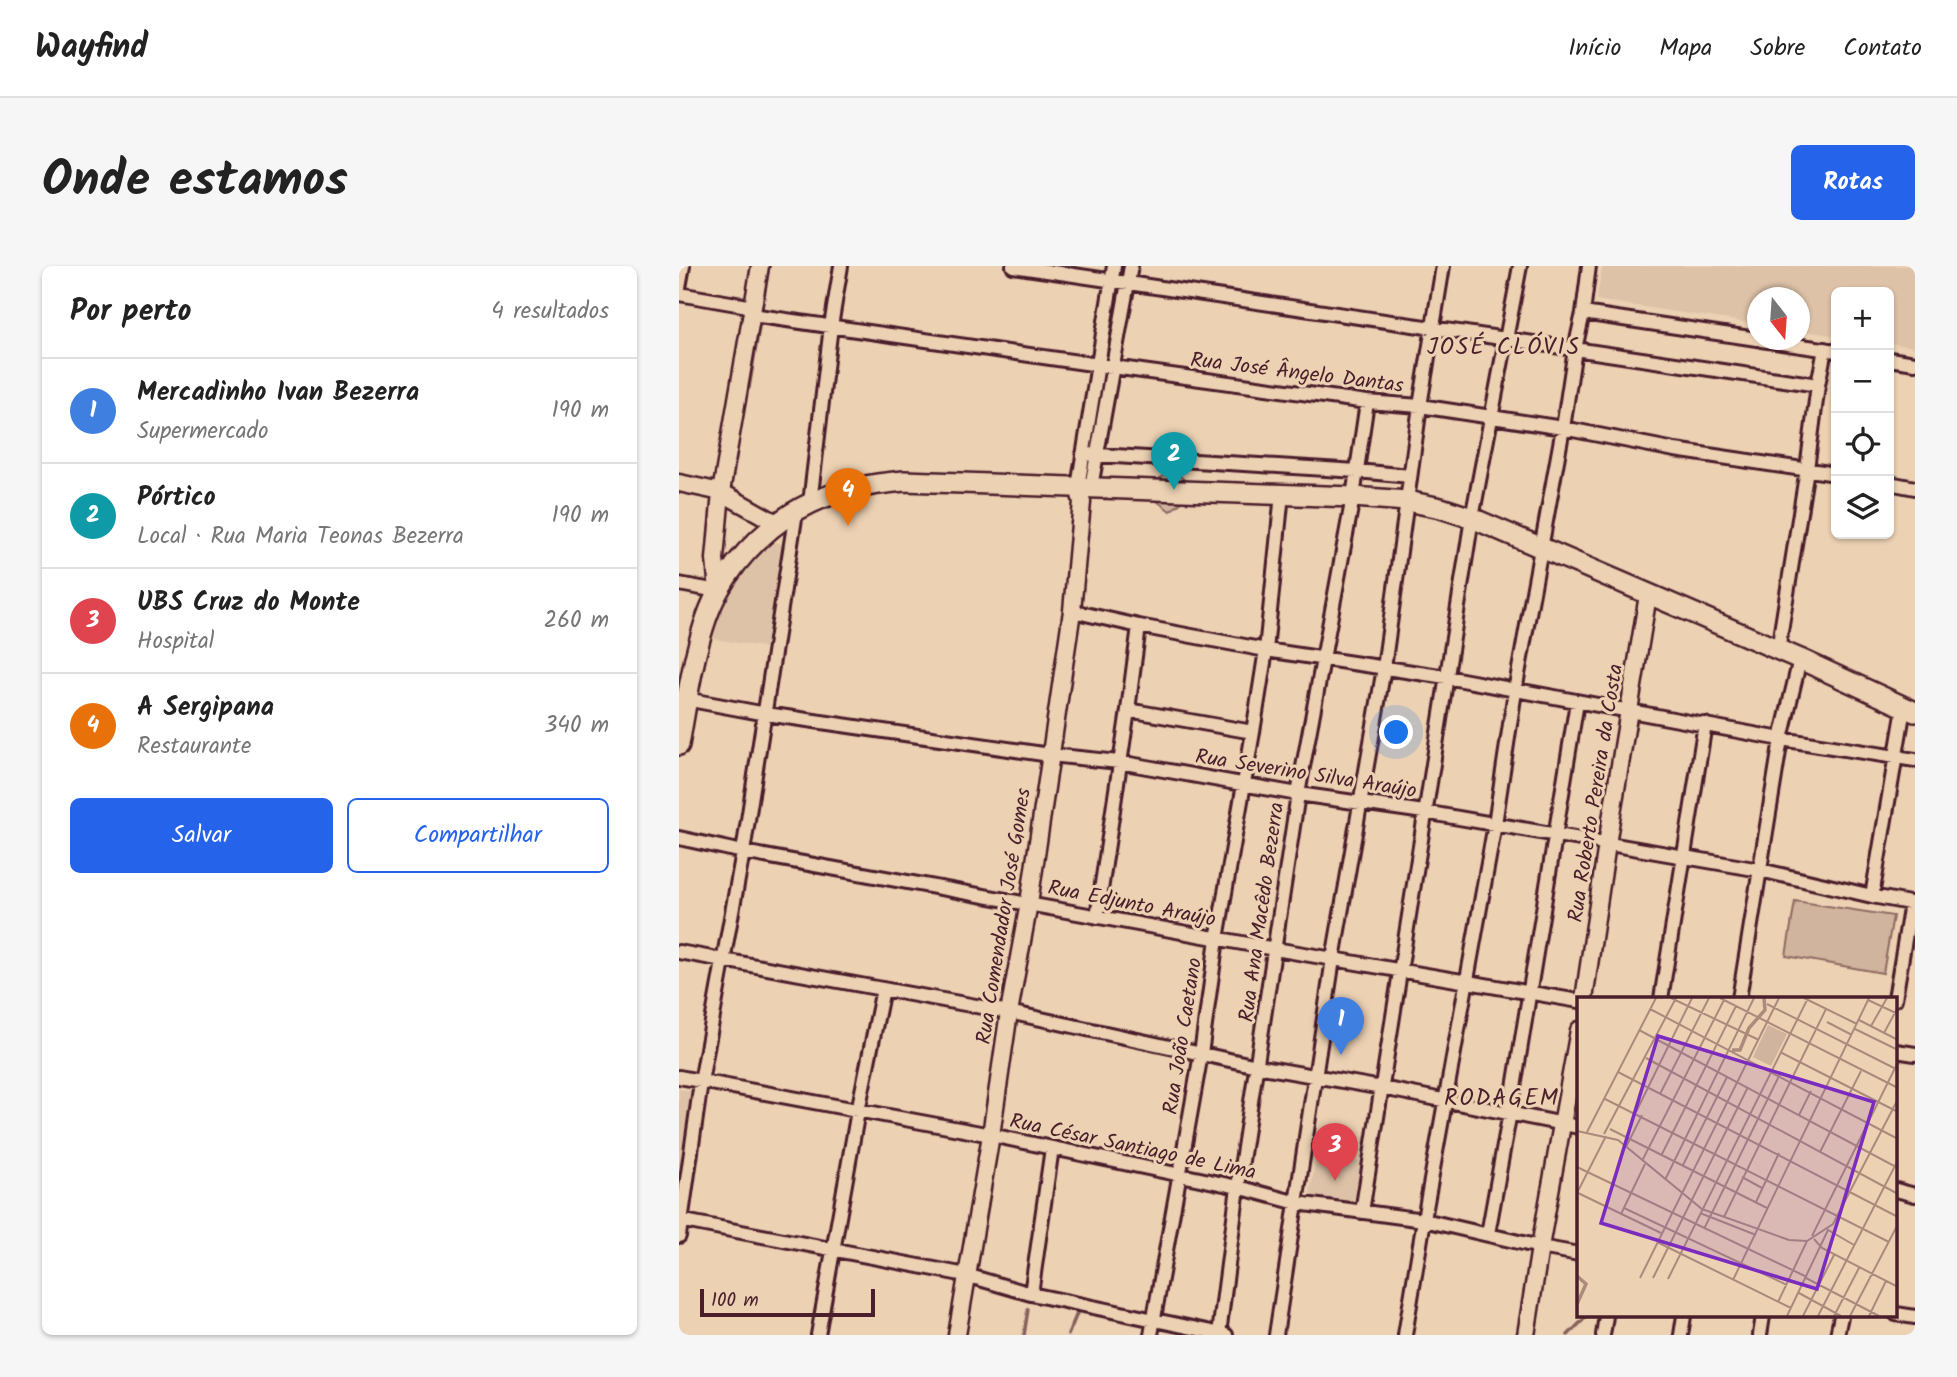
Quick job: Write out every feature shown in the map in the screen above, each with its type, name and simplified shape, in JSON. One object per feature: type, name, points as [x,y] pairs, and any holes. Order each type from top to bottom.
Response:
[{"type":"main road","points":[[679,745],[683,699],[702,635],[718,591],[741,559],[778,524],[803,508],[856,488],[904,481],[1084,492],[1353,497],[1407,501],[1441,508],[1541,547],[1800,659],[1910,710]]},
{"type":"street","points":[[679,288],[683,266]]},
{"type":"street","points":[[679,584],[718,591],[715,559],[721,492],[760,266]]},
{"type":"street","points":[[679,1236],[701,1082],[803,508],[841,266]]},
{"type":"street","points":[[1013,266],[1818,385]]},
{"type":"street","points":[[1084,492],[1083,454],[1114,266]]},
{"type":"street","points":[[1084,492],[1097,455],[1131,266]]},
{"type":"street","points":[[1276,1335],[1333,959],[1384,668],[1420,407],[1443,266]]},
{"type":"street","points":[[1361,1212],[1401,971],[1445,677],[1520,266]]},
{"type":"street","points":[[1405,1335],[1423,1220],[1495,824],[1515,691],[1583,313],[1588,266]]},
{"type":"street","name":"Rua José Ângelo Dantas","points":[[679,293],[831,326],[1563,428],[1675,450],[1831,473]]},
{"type":"street","points":[[1583,313],[1747,337]]},
{"type":"street","points":[[1778,650],[1818,385],[1831,350],[1810,347]]},
{"type":"street","points":[[1894,360],[1915,363]]},
{"type":"street","name":"Rua Ana Macêdo Bezerra","points":[[1222,1334],[1238,1187],[1298,794],[1353,497],[1367,402]]},
{"type":"street","points":[[1083,454],[1357,471],[1410,477]]},
{"type":"street","points":[[679,483],[721,492],[778,524]]},
{"type":"street","points":[[1894,484],[1915,488]]},
{"type":"street","name":"Rua Comendador José Gomes","points":[[957,1335],[1029,903],[1072,611],[1084,492]]},
{"type":"street","name":"Rua João Caetano","points":[[1151,1335],[1201,1054],[1217,939],[1266,650],[1282,494]]},
{"type":"street","name":"Rua Roberto Pereira da Costa","points":[[1584,997],[1648,595]]},
{"type":"street","points":[[1072,611],[1266,650],[1445,677],[1781,739],[1915,760]]},
{"type":"street","points":[[1097,917],[1139,626]]},
{"type":"street","points":[[1739,997],[1781,739],[1800,659]]},
{"type":"street","name":"Rua Severino Silva Araújo","points":[[683,699],[766,714],[1050,755],[1119,762],[1298,794],[1424,812],[1760,870],[1913,904]]},
{"type":"street","points":[[1488,1234],[1577,702]]},
{"type":"street","points":[[1128,709],[1253,732]]},
{"type":"street","points":[[1871,896],[1895,758],[1910,710]]},
{"type":"street","points":[[1661,997],[1705,724]]},
{"type":"street","name":"Rua Edjunto Araújo","points":[[679,838],[1217,939],[1577,1001]]},
{"type":"street","points":[[1895,997],[1913,904]]},
{"type":"street","points":[[679,952],[1009,1012],[1257,1066],[1382,1087],[1577,1127]]},
{"type":"street","points":[[818,1335],[883,989]]},
{"type":"street","points":[[1526,1335],[1539,1247],[1577,1041]]},
{"type":"street","points":[[1897,1051],[1915,1054]]},
{"type":"street","name":"Rua César Santiago de Lima","points":[[679,1077],[991,1135],[1238,1187],[1297,1203],[1423,1220],[1577,1254]]},
{"type":"street","points":[[1031,1294],[1052,1148]]},
{"type":"street","points":[[1897,1190],[1915,1195]]},
{"type":"street","points":[[680,1220],[966,1275],[1031,1294],[1222,1334]]},
{"type":"street","points":[[1897,1314],[1915,1317]]},
{"type":"shaded area","points":[[1603,266],[1915,266],[1915,347],[1894,344],[1894,287],[1831,287],[1831,335],[1810,332],[1810,287],[1747,287],[1747,323],[1596,300]]},
{"type":"shaded area","points":[[1172,469],[1188,483],[1186,499],[1170,511],[1153,498],[1155,482]]},
{"type":"shaded area","points":[[774,542],[784,544],[787,552],[769,648],[709,638],[736,582],[761,551]]},
{"type":"shaded area","points":[[1795,901],[1893,916],[1883,973],[1786,956]]},
{"type":"shaded area","points":[[679,1089],[691,1091],[679,1167]]},
{"type":"shaded area","points":[[1316,1155],[1362,1162],[1355,1208],[1309,1201]]},
{"type":"waterway","points":[[749,388],[769,266]]},
{"type":"waterway","points":[[1024,1335],[1028,1309]]},
{"type":"waterway","points":[[1068,1335],[1078,1311]]},
{"type":"waterway","points":[[1568,1335],[1585,1318]]},
{"type":"place","name":"Pórtico","points":[[1174,490]]},
{"type":"place","name":"A Sergipana","points":[[848,526]]},
{"type":"place","name":"Mercadinho Ivan Bezerra","points":[[1341,1055]]},
{"type":"place","name":"UBS Cruz do Monte","points":[[1335,1181]]},
{"type":"district","name":"JOSÉ CLÓVIS","points":[[1504,346]]},
{"type":"district","name":"RODAGEM","points":[[1502,1097]]}]
